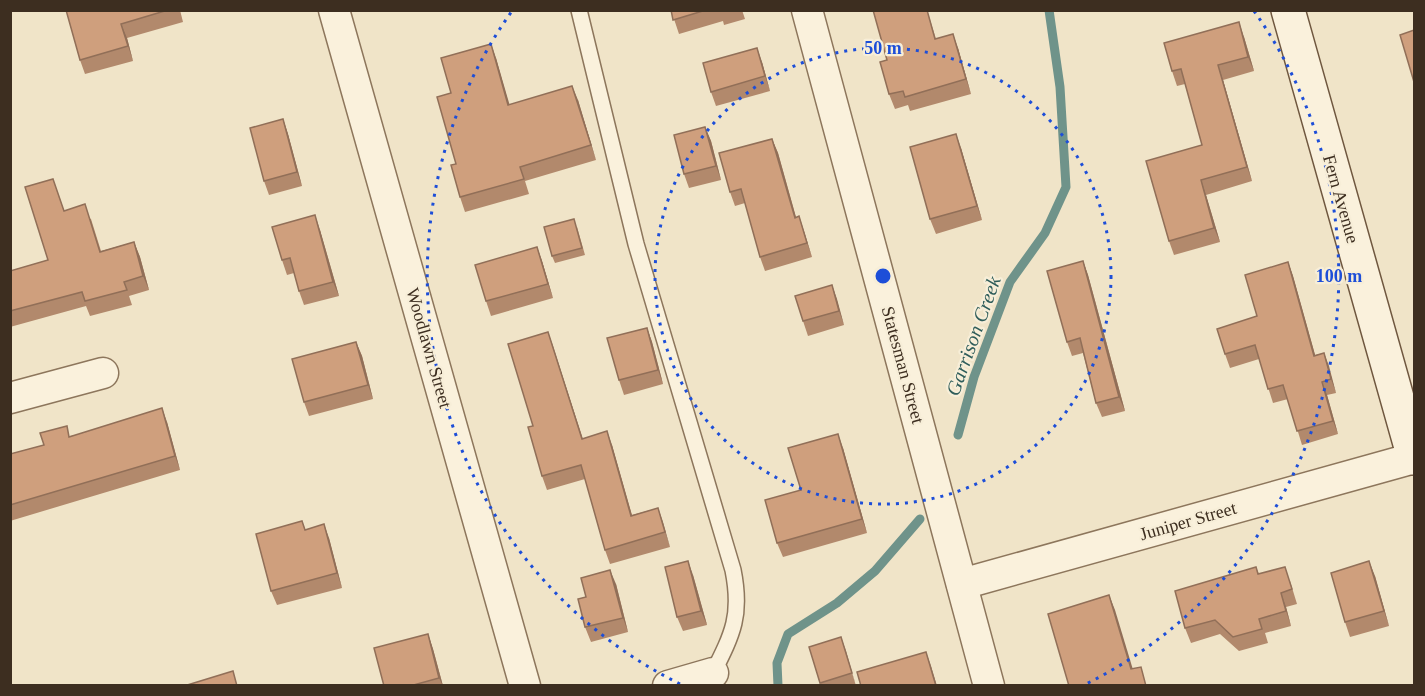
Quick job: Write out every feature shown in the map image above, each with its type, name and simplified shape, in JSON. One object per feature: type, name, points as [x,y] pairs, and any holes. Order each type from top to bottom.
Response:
[{"type":"main road","name":"Fern Avenue","points":[[1288,10],[1414,458]]},
{"type":"street","name":"Woodlawn Street","points":[[334,10],[525,686]]},
{"type":"street","name":"Statesman Street","points":[[807,10],[989,686]]},
{"type":"street","points":[[10,398],[104,373]]},
{"type":"street","name":"Juniper Street","points":[[962,584],[1414,458]]},
{"type":"street","points":[[668,686],[713,673]]},
{"type":"lane","points":[[579,10],[636,244],[735,579],[738,597],[735,623],[713,673]]},
{"type":"building","points":[[66,10],[168,10],[121,24],[128,46],[80,60]]},
{"type":"building","points":[[671,10],[706,10],[673,20]]},
{"type":"building","points":[[873,10],[927,10],[935,39],[953,34],[966,79],[905,97],[903,91],[889,94],[880,62],[887,60]]},
{"type":"building","points":[[1239,22],[1248,57],[1218,65],[1247,167],[1201,180],[1214,228],[1169,241],[1146,161],[1202,145],[1181,69],[1172,71],[1164,43]]},
{"type":"building","points":[[1414,30],[1414,82],[1400,35]]},
{"type":"building","points":[[491,44],[508,105],[572,86],[591,145],[520,167],[524,179],[460,197],[451,165],[456,164],[437,97],[451,93],[441,58]]},
{"type":"building","points":[[757,48],[765,76],[711,92],[703,63]]},
{"type":"building","points":[[283,119],[297,172],[264,181],[250,128]]},
{"type":"building","points":[[705,127],[716,166],[684,174],[674,135]]},
{"type":"building","points":[[956,134],[977,206],[930,219],[910,147]]},
{"type":"building","points":[[772,139],[795,218],[799,216],[807,243],[760,257],[741,189],[730,192],[719,153]]},
{"type":"building","points":[[53,179],[64,211],[85,204],[100,252],[134,242],[143,276],[124,282],[127,290],[85,301],[82,292],[10,311],[10,271],[48,260],[25,187]]},
{"type":"building","points":[[315,215],[333,282],[299,291],[290,258],[282,260],[272,227]]},
{"type":"building","points":[[574,219],[582,248],[552,256],[544,227]]},
{"type":"building","points":[[537,247],[548,284],[486,301],[475,265]]},
{"type":"building","points":[[1083,261],[1119,397],[1096,403],[1080,338],[1067,342],[1047,271]]},
{"type":"building","points":[[1288,262],[1314,356],[1324,353],[1331,379],[1322,382],[1333,421],[1297,431],[1283,385],[1268,389],[1255,345],[1225,354],[1217,329],[1257,316],[1245,275]]},
{"type":"building","points":[[832,285],[839,311],[803,321],[795,296]]},
{"type":"building","points":[[647,328],[658,370],[619,380],[607,338]]},
{"type":"building","points":[[548,332],[582,439],[607,431],[631,516],[658,508],[665,532],[605,550],[581,465],[542,476],[528,427],[533,426],[508,344]]},
{"type":"building","points":[[356,342],[368,385],[304,402],[292,359]]},
{"type":"building","points":[[162,408],[175,456],[10,505],[10,454],[44,445],[40,433],[67,426],[69,437]]},
{"type":"building","points":[[838,434],[862,519],[777,543],[765,500],[801,490],[788,448]]},
{"type":"building","points":[[302,521],[305,530],[324,524],[337,573],[271,591],[256,534]]},
{"type":"building","points":[[688,561],[701,611],[677,617],[665,567]]},
{"type":"building","points":[[1369,561],[1384,611],[1345,622],[1331,573]]},
{"type":"building","points":[[1256,567],[1258,574],[1285,567],[1292,589],[1281,593],[1286,611],[1259,619],[1262,629],[1233,637],[1215,620],[1185,628],[1175,591]]},
{"type":"building","points":[[610,570],[623,618],[585,627],[578,599],[586,597],[581,578]]},
{"type":"building","points":[[1109,595],[1131,669],[1141,667],[1146,686],[1069,686],[1048,614]]},
{"type":"building","points":[[428,634],[439,678],[410,686],[384,686],[374,648]]},
{"type":"building","points":[[841,637],[852,673],[820,683],[809,647]]},
{"type":"building","points":[[926,652],[936,686],[861,686],[857,672]]},
{"type":"building","points":[[233,671],[237,686],[184,686]]},
{"type":"waterway","name":"Garrison Creek","points":[[958,435],[974,377],[1010,282],[1045,233],[1066,187],[1060,87],[1049,10]]},
{"type":"waterway","name":"Garrison Creek","points":[[778,686],[777,663],[788,634],[837,603],[875,571],[920,519]]}]
